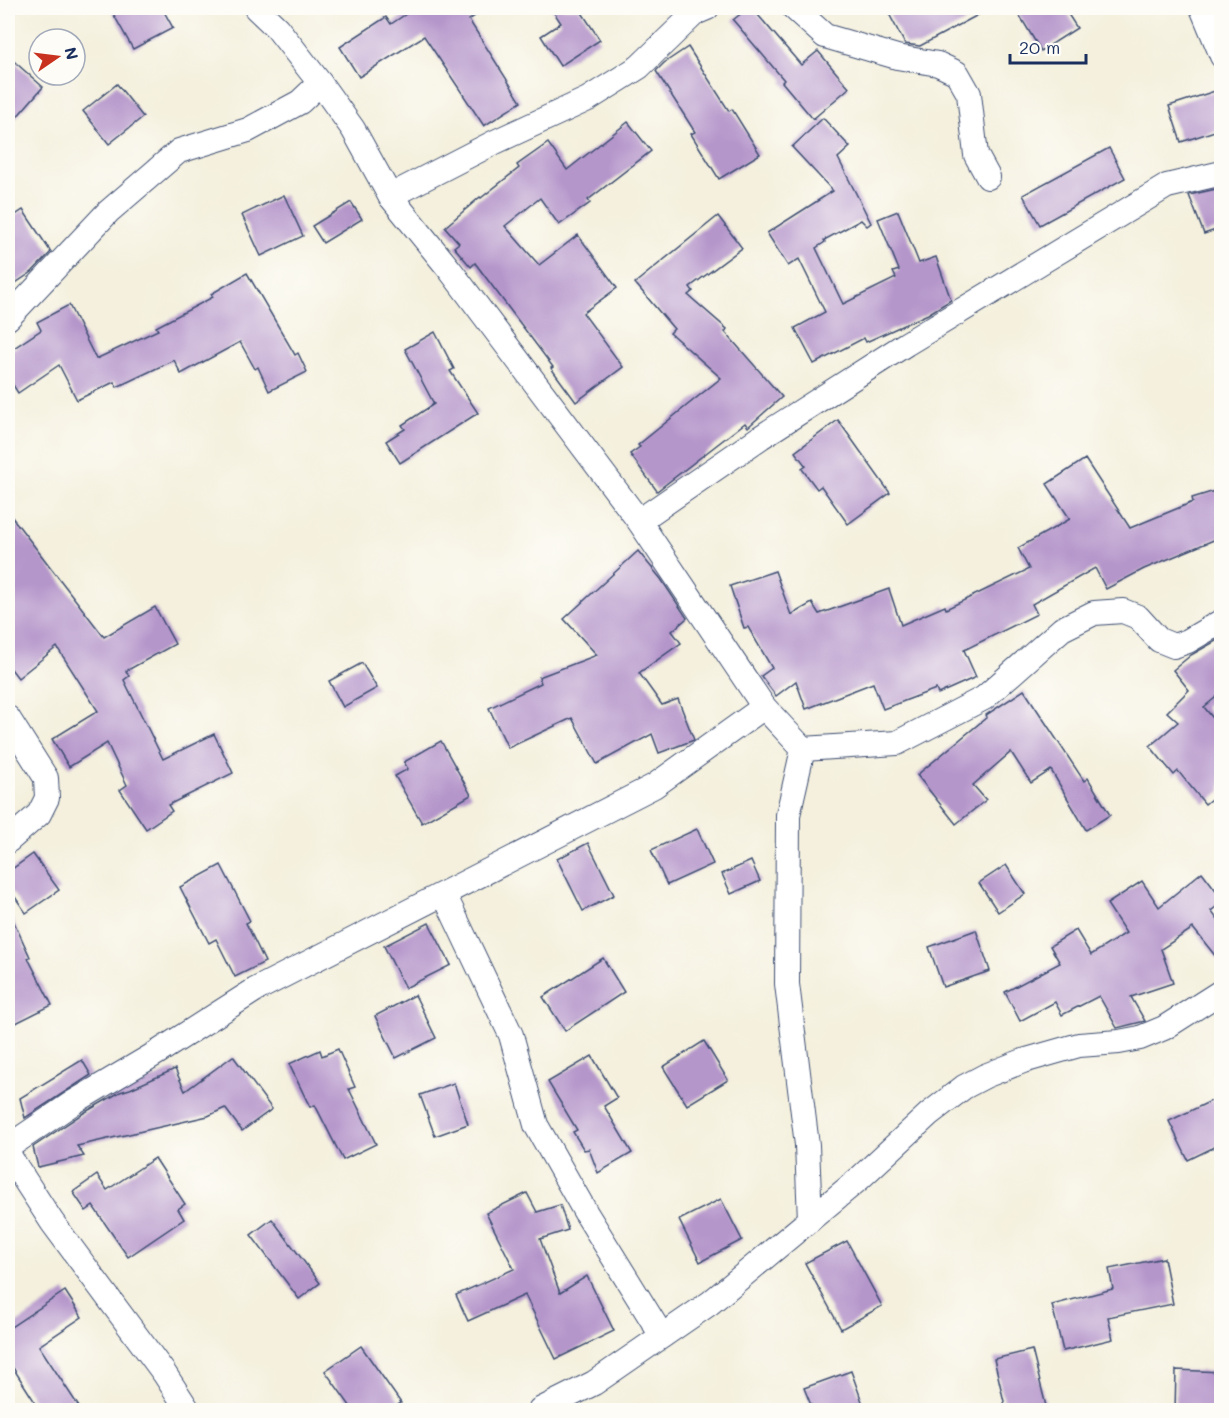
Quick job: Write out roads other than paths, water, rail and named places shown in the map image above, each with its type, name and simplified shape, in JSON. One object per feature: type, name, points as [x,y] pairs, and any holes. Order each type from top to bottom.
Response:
[{"type":"street","points":[[256,8],[277,28],[320,83],[353,129],[390,196],[450,270],[639,521],[764,707],[803,749]]},
{"type":"street","points":[[390,196],[495,142],[588,99],[639,67],[695,14],[707,8]]},
{"type":"street","points":[[794,8],[825,36],[897,57],[938,64],[957,73],[969,94],[976,155],[988,177]]},
{"type":"street","points":[[1202,8],[1221,56]]},
{"type":"street","points":[[8,318],[108,212],[179,151],[248,130],[300,102],[320,83]]},
{"type":"street","points":[[639,521],[761,437],[906,344],[1167,186],[1221,173]]},
{"type":"street","points":[[803,749],[897,743],[984,698],[1062,629],[1094,613],[1123,611],[1138,617],[1159,640],[1174,646],[1188,641],[1221,621]]},
{"type":"street","points":[[8,1147],[74,1102],[155,1054],[255,990],[654,786],[764,707]]},
{"type":"street","points":[[8,718],[46,778],[47,798],[39,814],[8,841]]},
{"type":"street","points":[[803,749],[789,815],[787,984],[807,1145],[810,1221]]},
{"type":"street","points":[[444,894],[511,1035],[536,1125],[586,1213],[662,1336]]},
{"type":"street","points":[[540,1410],[594,1383],[710,1303],[810,1221],[929,1114],[964,1087],[1023,1061],[1079,1045],[1140,1038],[1164,1028],[1221,991]]},
{"type":"street","points":[[8,1154],[52,1222],[164,1373],[188,1410]]}]
